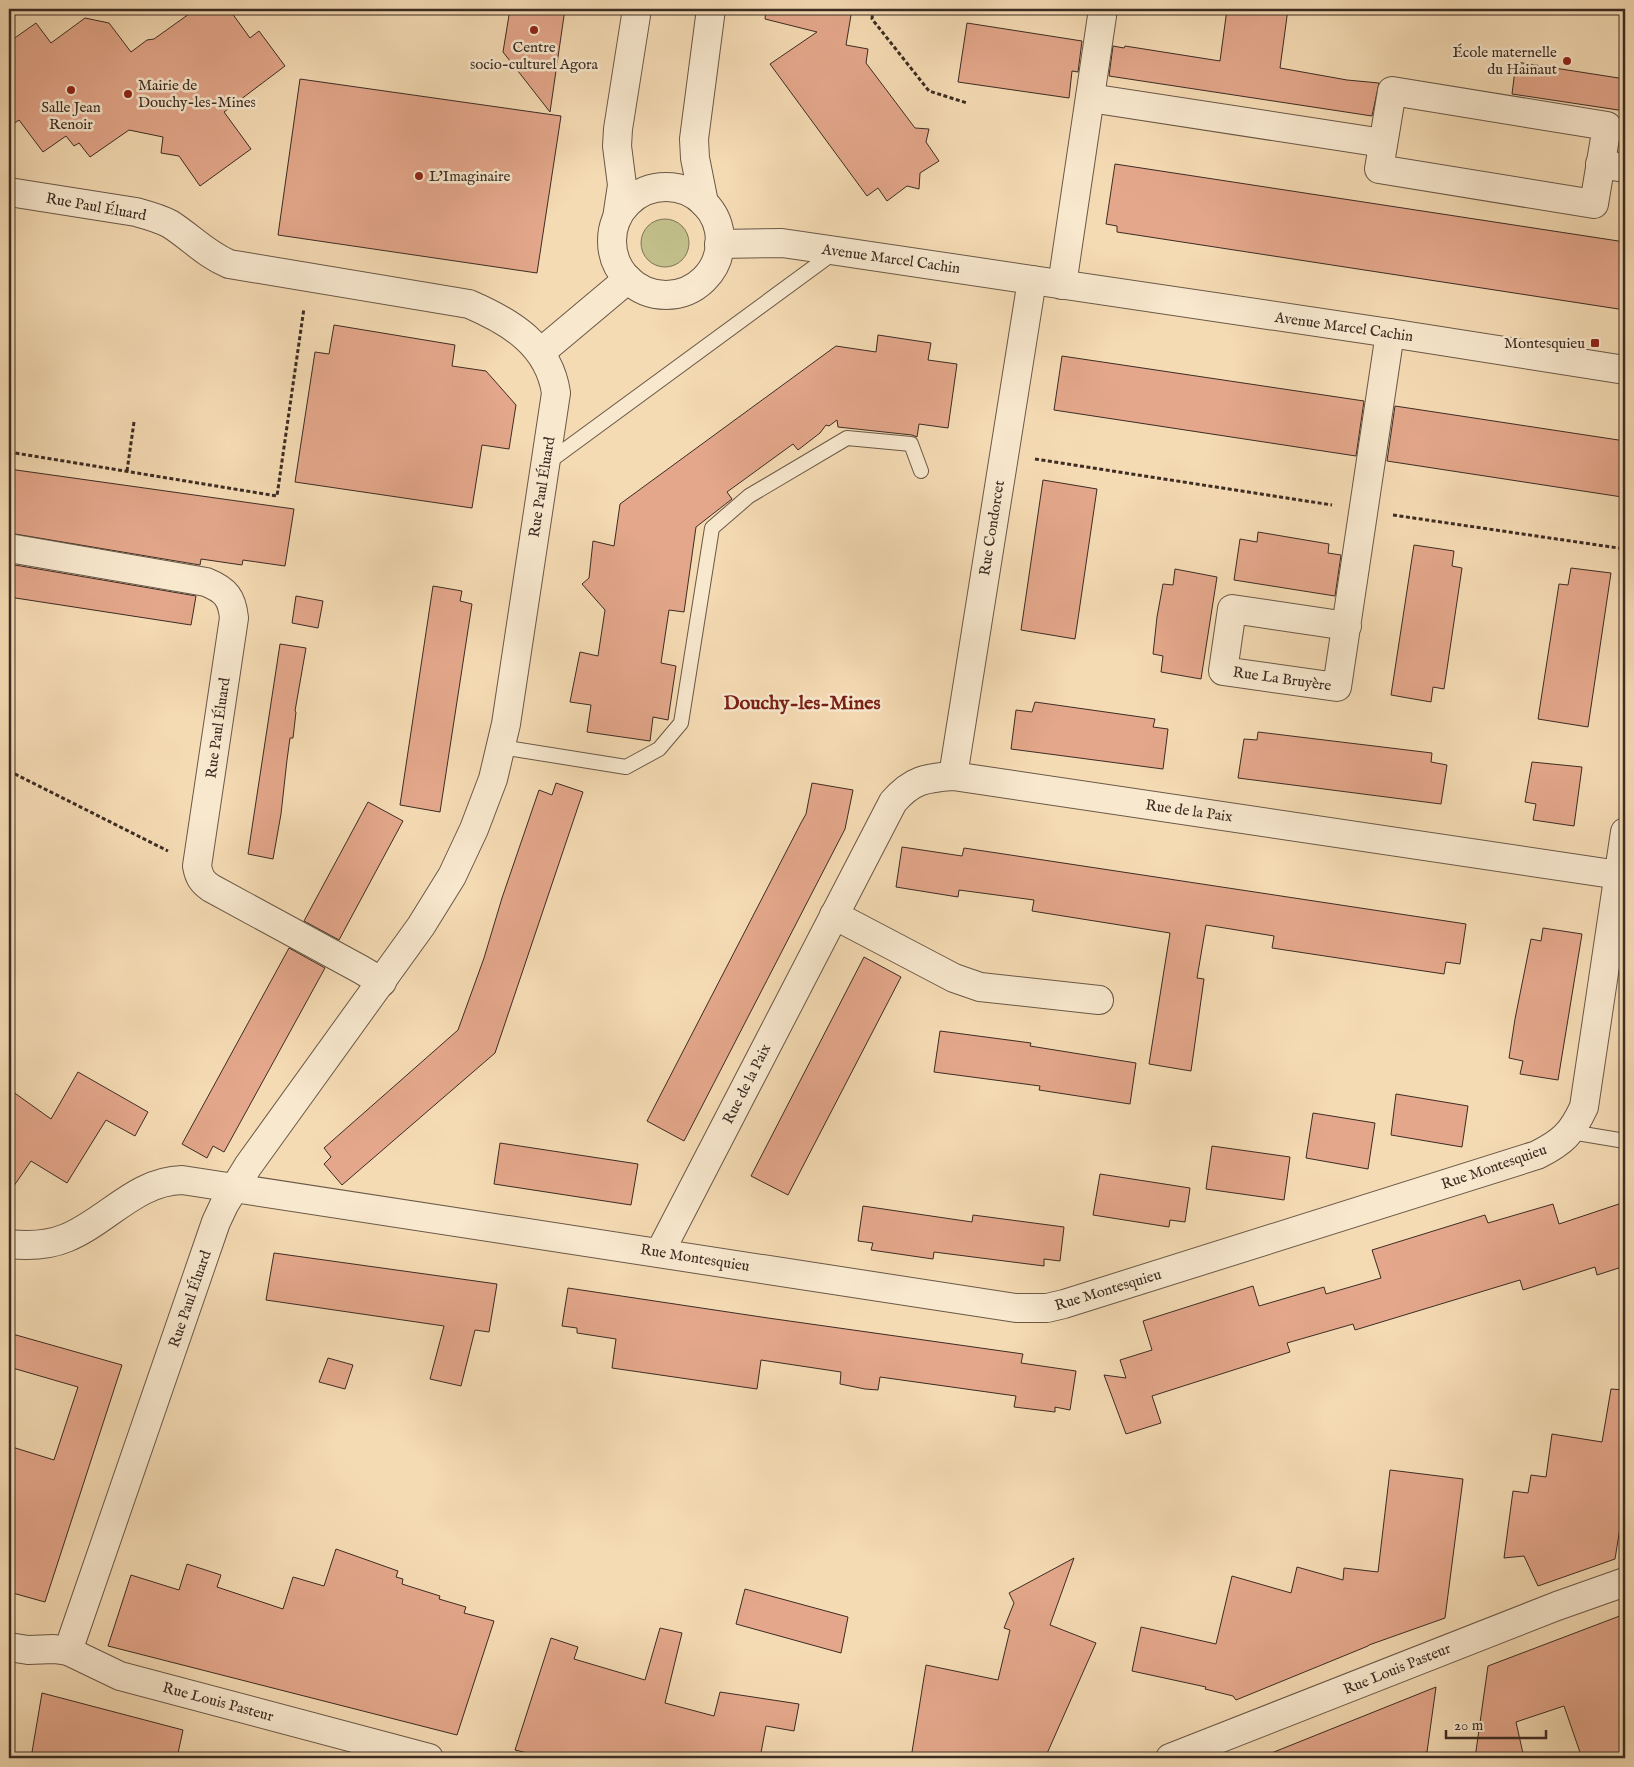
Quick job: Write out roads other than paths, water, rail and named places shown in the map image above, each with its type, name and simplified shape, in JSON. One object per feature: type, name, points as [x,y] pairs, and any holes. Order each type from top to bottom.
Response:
[{"type":"street","points":[[637,9],[618,129],[617,146],[622,185],[617,218],[612,234],[612,251],[618,266],[628,280],[641,289],[657,294],[673,294],[689,290],[708,274],[716,260],[719,244],[716,222],[704,203],[695,158],[694,139],[712,9]]},
{"type":"street","points":[[1062,285],[1102,16]]},
{"type":"street","points":[[1392,91],[1607,126],[1613,166],[1594,204],[1379,169],[1392,91]]},
{"type":"street","points":[[1090,98],[1383,143]]},
{"type":"street","points":[[617,218],[631,200],[645,191],[660,187],[684,190],[704,203]]},
{"type":"street","name":"Rue Paul Éluard","points":[[9,192],[152,216],[168,223],[202,249],[230,264],[470,304],[505,322],[541,352],[554,378],[556,393],[501,747],[493,779],[474,829],[452,876],[422,926],[248,1166],[216,1222],[68,1651]]},
{"type":"street","name":"Avenue Marcel Cachin","points":[[719,244],[782,243],[1390,333],[1625,370]]},
{"type":"street","points":[[541,352],[628,280]]},
{"type":"street","name":"Rue Condorcet","points":[[953,776],[1032,280]]},
{"type":"street","name":"Rue La Bruyère","points":[[1347,626],[1232,609],[1223,671],[1338,688],[1390,333]]},
{"type":"street","name":"Rue Paul Éluard","points":[[9,548],[206,582],[219,587],[227,595],[233,606],[234,618],[197,866],[199,876],[211,888],[382,982]]},
{"type":"street","name":"Rue de la Paix","points":[[660,1252],[893,802],[912,784],[924,779],[953,776],[1619,875]]},
{"type":"street","name":"Rue Montesquieu","points":[[9,1244],[29,1246],[65,1239],[88,1227],[142,1191],[170,1180],[182,1180],[1016,1308],[1048,1308],[1537,1155],[1562,1142],[1571,1132],[1584,1107],[1625,832]]},
{"type":"street","points":[[834,915],[967,984],[1099,1000]]},
{"type":"street","name":"Rue Louis Pasteur","points":[[1170,1758],[1542,1611],[1625,1582]]},
{"type":"street","name":"Rue Louis Pasteur","points":[[9,1647],[28,1650],[54,1649],[68,1651],[120,1676],[429,1758]]},
{"type":"lane","points":[[546,464],[837,251]]},
{"type":"lane","points":[[501,747],[626,767],[659,749],[680,723],[712,528],[749,496],[847,438],[911,444],[921,471]]},
{"type":"lane","points":[[1571,1132],[1625,1141]]},
{"type":"place","name":"Centre socio-culturel Agora","points":[[534,30]]},
{"type":"place","name":"École maternelle du Hainaut","points":[[1567,61]]},
{"type":"place","name":"Salle Jean Renoir","points":[[71,90]]},
{"type":"place","name":"Mairie de Douchy-les-Mines","points":[[128,94]]},
{"type":"place","name":"L'Imaginaire","points":[[419,176]]},
{"type":"place","name":"Montesquieu","points":[[1595,343]]},
{"type":"district","name":"Douchy-les-Mines","points":[[802,703]]}]
